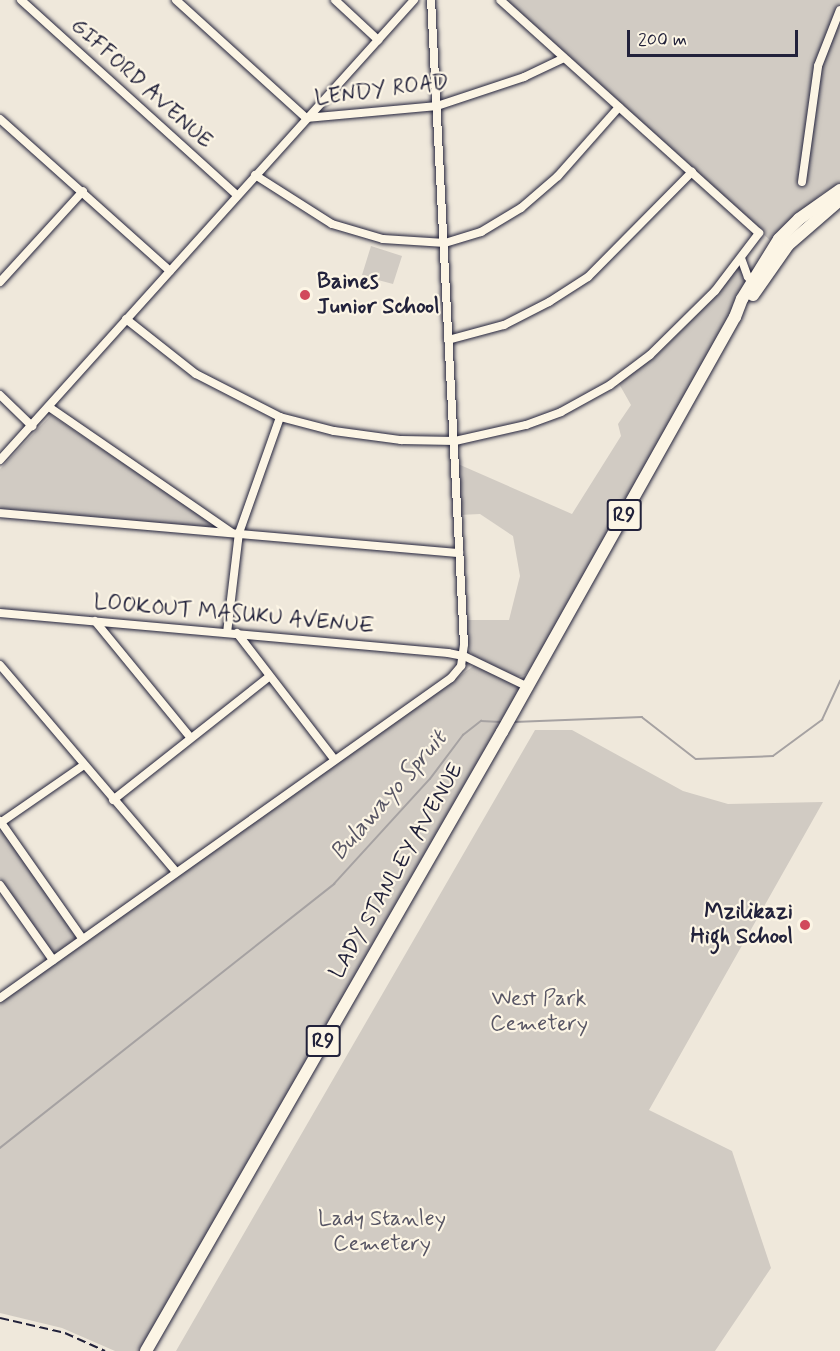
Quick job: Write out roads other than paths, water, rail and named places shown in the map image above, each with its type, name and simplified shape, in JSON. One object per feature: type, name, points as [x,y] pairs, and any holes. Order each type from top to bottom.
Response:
[{"type":"highway","name":"LADY STANLEY AVENUE","points":[[146,1351],[502,732],[779,239],[799,219],[840,189]]},
{"type":"highway","name":"LADY STANLEY AVENUE","points":[[755,284],[801,231],[840,201]]},
{"type":"street","name":"GIFFORD AVENUE","points":[[21,0],[237,195]]},
{"type":"street","points":[[176,0],[306,118]]},
{"type":"street","points":[[335,0],[378,40]]},
{"type":"street","points":[[0,460],[414,0]]},
{"type":"street","points":[[0,998],[451,678],[464,656],[455,441],[431,0]]},
{"type":"street","points":[[126,319],[196,374],[280,417],[370,438],[455,441],[525,425],[561,412],[610,385],[650,355],[687,320],[741,258],[759,233],[500,0]]},
{"type":"street","points":[[802,182],[818,66],[840,10]]},
{"type":"street","name":"LENDY ROAD","points":[[306,118],[330,118],[437,106],[524,77],[564,58]]},
{"type":"street","points":[[323,99],[330,118]]},
{"type":"street","points":[[255,175],[332,224],[383,239],[445,243],[481,232],[521,207],[558,176],[619,107]]},
{"type":"street","points":[[0,119],[170,271]]},
{"type":"street","points":[[448,340],[504,325],[549,303],[588,277],[692,172]]},
{"type":"street","points":[[0,282],[83,191]]},
{"type":"street","points":[[741,258],[755,284]]},
{"type":"street","points":[[0,395],[32,426]]},
{"type":"street","points":[[49,407],[235,533]]},
{"type":"street","points":[[280,417],[235,533],[232,633],[334,759]]},
{"type":"street","points":[[0,513],[459,553]]},
{"type":"street","name":"LOOKOUT MASUKU AVENUE","points":[[0,613],[464,656]]},
{"type":"street","points":[[95,621],[190,738]]},
{"type":"street","points":[[464,656],[526,686]]},
{"type":"street","points":[[0,664],[176,872]]},
{"type":"street","points":[[114,800],[269,677]]},
{"type":"street","points":[[82,938],[0,822],[84,765]]},
{"type":"street","points":[[0,885],[53,960]]},
{"type":"waterway","name":"Bulawayo Spruit","points":[[514,722],[642,717],[696,759],[773,756],[822,720],[840,681]]},
{"type":"waterway","name":"Bulawayo Spruit","points":[[0,1148],[334,884],[430,779],[463,735],[481,721],[500,722]]},
{"type":"railway","points":[[0,1318],[65,1333],[105,1351]]},
{"type":"place","name":"Baines Junior School","points":[[305,295]]},
{"type":"place","name":"Mzilikazi High School","points":[[805,925]]},
{"type":"park label","name":"West Park Cemetery","points":[[539,1012]]},
{"type":"park label","name":"Lady Stanley Cemetery","points":[[382,1232]]}]
